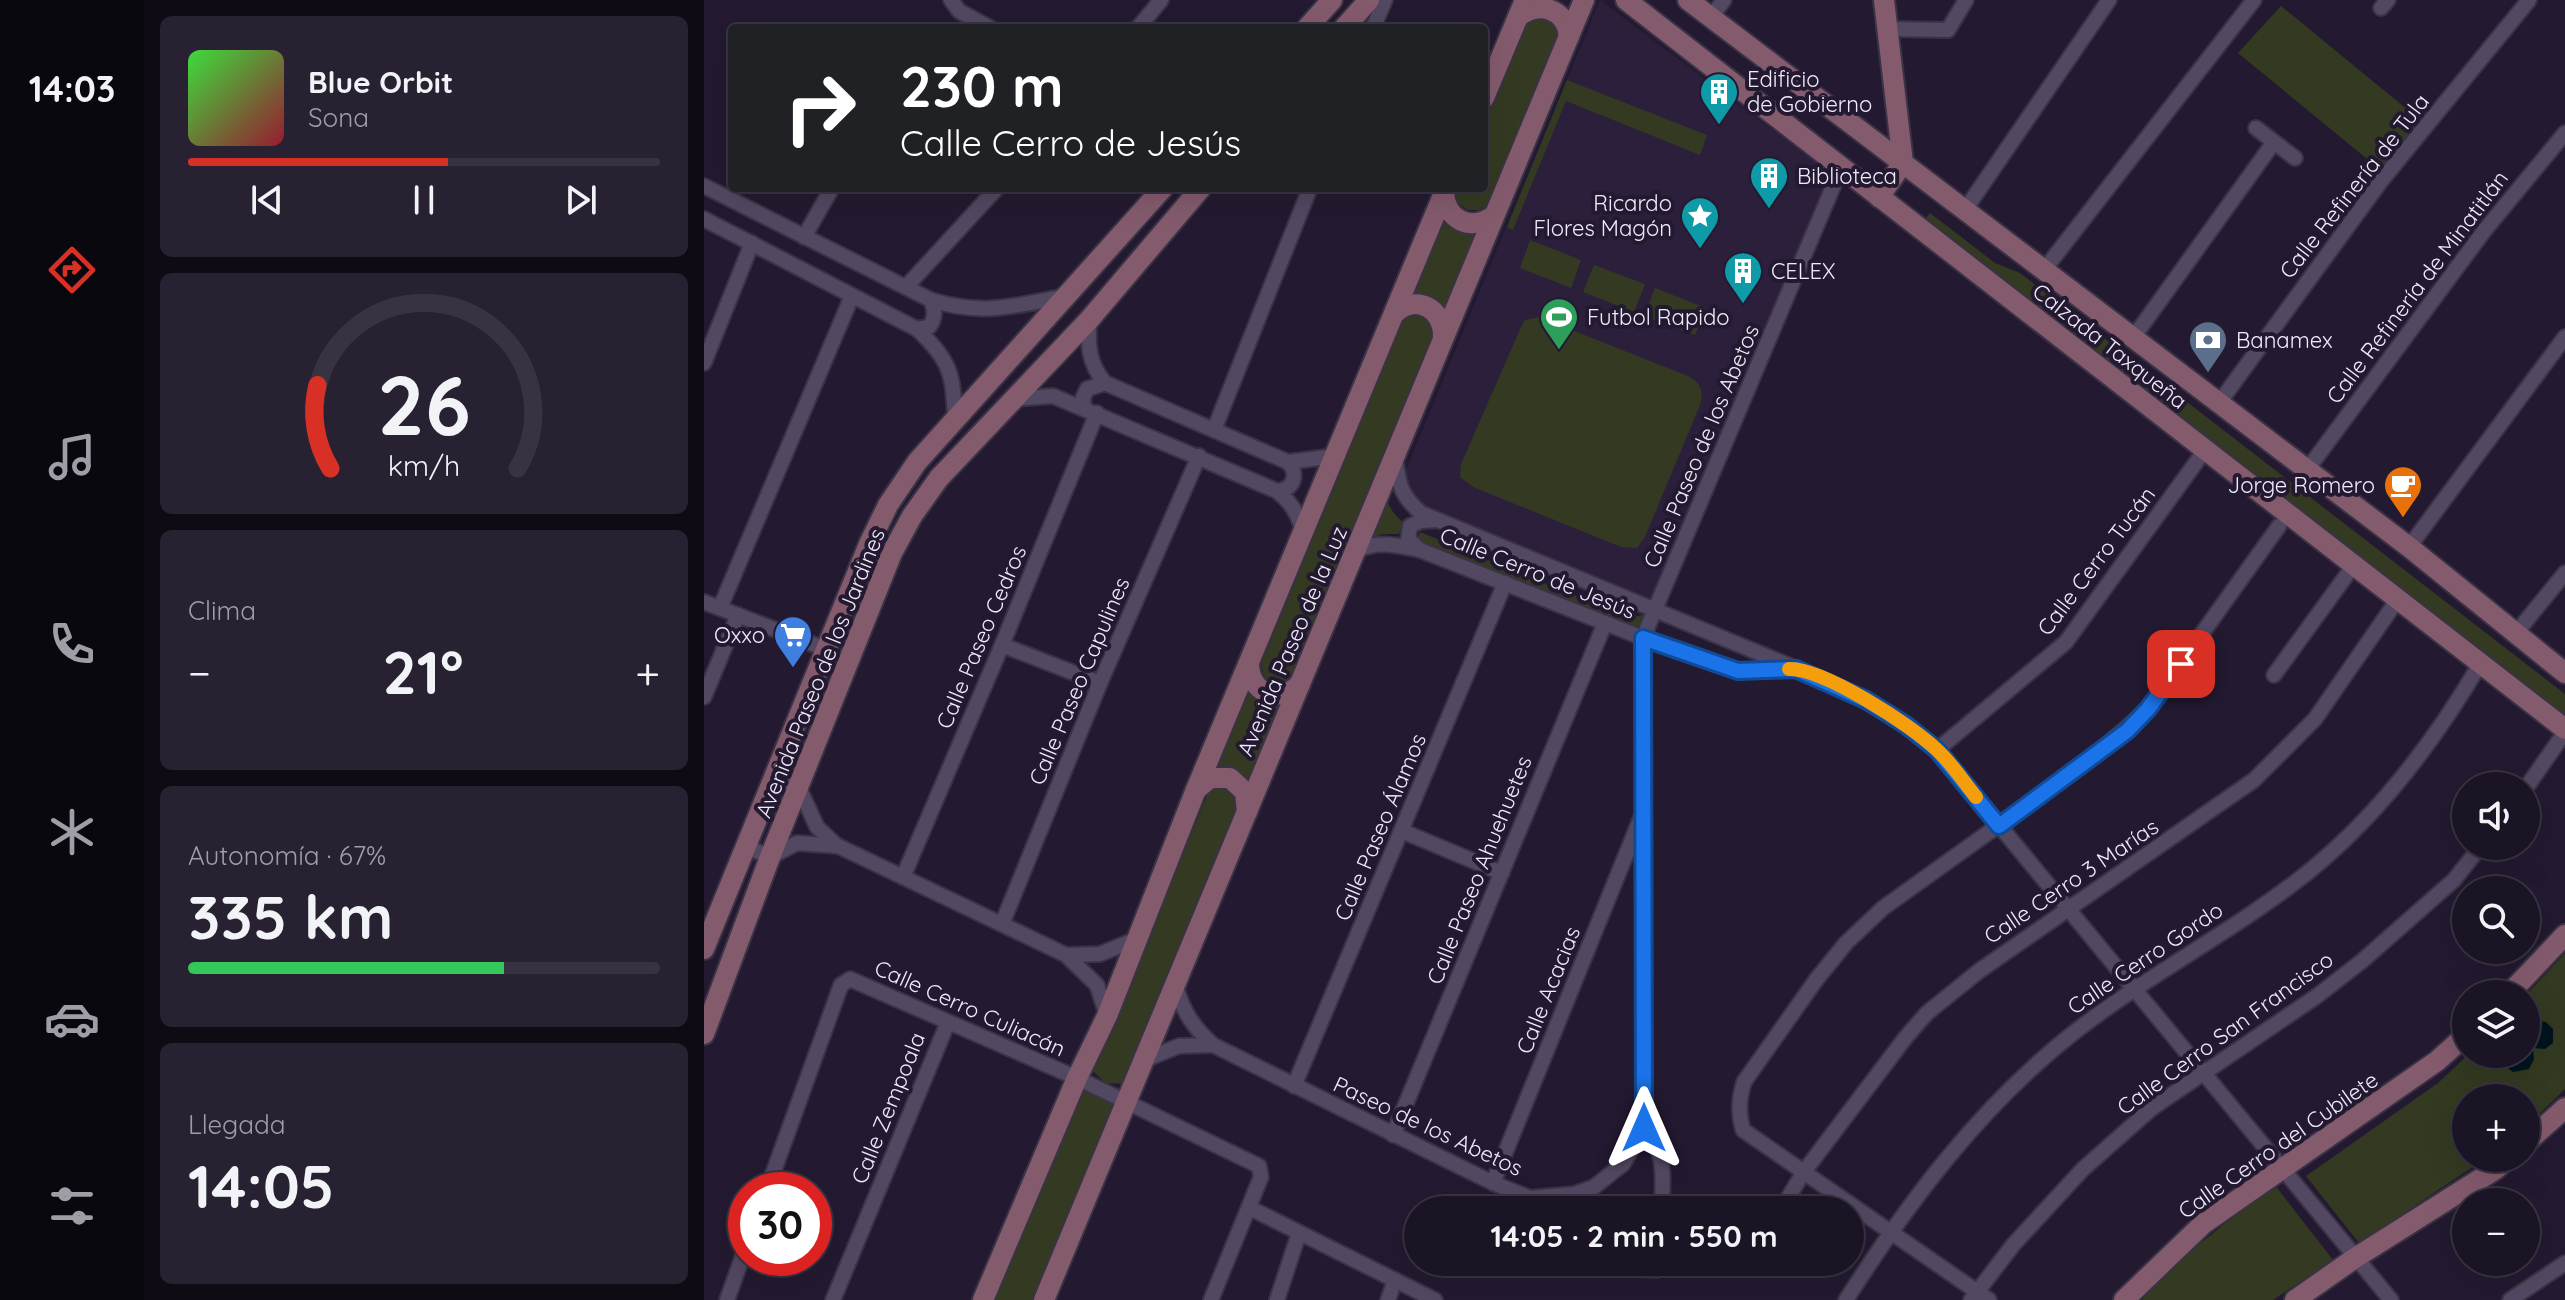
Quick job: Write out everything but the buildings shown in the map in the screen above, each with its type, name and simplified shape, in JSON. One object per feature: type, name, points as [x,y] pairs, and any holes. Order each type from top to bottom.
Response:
[{"type":"street","points":[[951,0],[959,11],[983,24]]},
{"type":"street","points":[[1141,24],[1161,0]]},
{"type":"street","points":[[1311,24],[1332,0]]},
{"type":"street","points":[[1348,24],[1369,0]]},
{"type":"street","points":[[1375,24],[1385,0]]},
{"type":"street","name":"Avenida Paseo de la Luz","points":[[1044,1300],[1584,0]]},
{"type":"street","name":"Calzada Taxqueña","points":[[1626,0],[2565,731]]},
{"type":"street","name":"Calzada Taxqueña","points":[[1688,0],[2409,547],[2565,673]]},
{"type":"street","points":[[1711,17],[1724,0]]},
{"type":"street","points":[[1879,197],[1903,163],[1884,0]]},
{"type":"street","points":[[1888,29],[1948,30],[1966,0]]},
{"type":"street","points":[[1965,210],[2109,0]]},
{"type":"street","points":[[2044,270],[2254,0]]},
{"type":"street","name":"Calle Refinería de Tula","points":[[2219,403],[2381,181],[2529,0]]},
{"type":"street","points":[[1488,89],[1522,8],[1551,9],[1566,23],[1569,37]]},
{"type":"street","points":[[2256,128],[2295,158]]},
{"type":"street","name":"Calle Refinería de Minatitlán","points":[[2307,470],[2484,231],[2565,133]]},
{"type":"street","points":[[2133,338],[2274,142]]},
{"type":"street","name":"Calle Paseo de los Abetos","points":[[1643,638],[1835,182],[1846,171]]},
{"type":"street","points":[[704,186],[931,300],[956,308],[1001,309],[1067,296]]},
{"type":"street","points":[[804,237],[830,192]]},
{"type":"street","points":[[906,287],[993,192]]},
{"type":"street","name":"Avenida Paseo de los Jardines","points":[[706,939],[825,649],[888,505],[917,462],[1159,192]]},
{"type":"street","name":"Avenida Paseo de los Jardines","points":[[704,1034],[770,857],[892,553],[912,516],[939,478],[1089,320],[1194,192]]},
{"type":"street","points":[[1214,430],[1308,192]]},
{"type":"street","name":"Avenida Paseo de la Luz","points":[[983,1300],[1077,1078],[1107,1016],[1195,792],[1444,192]]},
{"type":"street","points":[[1445,192],[1447,206],[1461,221],[1474,224],[1493,216]]},
{"type":"street","points":[[704,219],[917,329],[940,350],[949,368],[955,419]]},
{"type":"street","points":[[704,363],[752,243]]},
{"type":"street","points":[[720,608],[852,296]]},
{"type":"street","points":[[917,329],[929,327],[934,319],[931,300]]},
{"type":"street","points":[[1394,314],[1405,305],[1427,306],[1442,322],[1443,337]]},
{"type":"street","points":[[1089,320],[1088,349],[1094,370],[1105,383],[1288,462],[1294,470],[1294,480],[1287,489],[1277,491]]},
{"type":"street","points":[[2409,547],[2565,337]]},
{"type":"street","name":"Calle Paseo Cedros","points":[[903,877],[1002,645],[1090,410],[1083,398],[1087,389],[1105,383]]},
{"type":"street","points":[[1012,399],[1053,396],[1277,491],[1297,514],[1303,532]]},
{"type":"street","name":"Calle Cerro Tucán","points":[[1937,750],[2066,642],[2205,450]]},
{"type":"street","name":"Calle Paseo Capulines","points":[[1002,924],[1100,683],[1199,456]]},
{"type":"street","points":[[1288,462],[1335,456]]},
{"type":"street","name":"Calle Cerro de Jesús","points":[[1395,457],[1399,484],[1406,500],[1421,513],[1656,609],[1866,700],[1906,725],[1937,750],[2391,1300]]},
{"type":"street","points":[[1420,550],[1408,539],[1410,526],[1421,521],[1438,520]]},
{"type":"street","points":[[1979,1297],[1743,1130],[1739,1100],[1744,1082],[1846,943],[1883,908],[2087,762],[2148,709],[2279,526]]},
{"type":"street","name":"Calle Cerro de Jesús","points":[[1355,551],[1383,543],[1420,550],[1643,638],[1738,671],[1796,669]]},
{"type":"street","points":[[2274,675],[2354,565]]},
{"type":"street","points":[[2516,633],[2565,573]]},
{"type":"street","name":"Calle Paseo Álamos","points":[[1294,1086],[1505,583]]},
{"type":"street","name":"Calle Cerro 3 Marías","points":[[1789,1196],[1803,1173],[1927,1013],[1979,971],[2254,780],[2315,719],[2398,599]]},
{"type":"street","points":[[704,602],[825,649]]},
{"type":"street","points":[[704,697],[738,615]]},
{"type":"street","name":"Calle Paseo Ahuehuetes","points":[[1393,1135],[1605,623]]},
{"type":"street","points":[[1643,638],[1644,1128],[1656,1141],[1662,1161],[1662,1196]]},
{"type":"street","points":[[1002,645],[1100,683]]},
{"type":"street","points":[[1249,664],[1255,685],[1267,694],[1288,693],[1300,684]]},
{"type":"street","name":"Calle Cerro Gordo","points":[[1846,1300],[1890,1232],[1962,1139],[2019,1081],[2071,1035],[2133,989],[2225,931],[2307,873],[2365,821],[2433,737],[2480,664]]},
{"type":"street","points":[[2537,772],[2565,731]]},
{"type":"street","points":[[773,777],[799,788],[817,827],[838,846],[1066,955],[1097,985],[1107,1016]]},
{"type":"street","points":[[1195,792],[1210,778],[1230,778],[1245,792],[1247,812]]},
{"type":"street","name":"Calle Acacias","points":[[1493,1183],[1642,813]]},
{"type":"street","points":[[1402,831],[1502,873]]},
{"type":"street","points":[[745,846],[770,857],[797,843],[838,846]]},
{"type":"street","name":"Calle Cerro San Francisco","points":[[1979,1297],[2013,1245],[2083,1169],[2152,1108],[2317,996],[2362,961],[2454,880],[2470,860]]},
{"type":"street","points":[[2522,980],[2565,935]]},
{"type":"street","points":[[1066,955],[1100,954],[1139,938]]},
{"type":"street","name":"Calle Cerro Culiacán","points":[[773,1172],[841,985],[850,979],[1127,1101]]},
{"type":"street","name":"Paseo de los Abetos","points":[[1176,987],[1180,1004],[1190,1022],[1213,1045],[1517,1196]]},
{"type":"street","name":"Calle Zempoala","points":[[833,1300],[948,1022]]},
{"type":"street","points":[[1144,1060],[1179,1046],[1213,1045]]},
{"type":"street","name":"Calle Cerro del Cubilete","points":[[2124,1300],[2203,1224],[2452,1048]]},
{"type":"street","points":[[1127,1101],[1259,1166],[1261,1177],[1250,1208],[1211,1300]]},
{"type":"street","points":[[2540,1130],[2565,1108]]},
{"type":"street","name":"Paseo de los Abetos","points":[[1566,1196],[1594,1187],[1623,1164],[1644,1128]]},
{"type":"street","points":[[2295,1300],[2488,1172]]},
{"type":"street","points":[[1250,1208],[1435,1300]]},
{"type":"street","points":[[1277,1300],[1299,1233]]},
{"type":"street","points":[[2510,1300],[2565,1263]]},
{"type":"street","points":[[727,1300],[736,1276]]},
{"type":"street","points":[[1388,1300],[1395,1280]]},
{"type":"shaded area","points":[[1600,0],[1829,172],[1656,600],[1424,509],[1401,482]]},
{"type":"green space","points":[[2281,6],[2425,124],[2383,172],[2238,53]]},
{"type":"green space","points":[[1538,15],[1549,15],[1557,25],[1561,39],[1490,204],[1479,210],[1467,210],[1456,201],[1456,192],[1488,192],[1488,114],[1527,22]]},
{"type":"green space","points":[[1567,80],[1707,135],[1700,155],[1566,101],[1513,230],[1507,227]]},
{"type":"green space","points":[[1446,213],[1479,227],[1444,312],[1411,299]]},
{"type":"green space","points":[[1930,213],[1995,263],[2020,273],[2565,694],[2565,718],[1926,218]]},
{"type":"green space","points":[[1530,240],[1581,260],[1571,288],[1520,268]]},
{"type":"green space","points":[[1594,265],[1645,284],[1634,312],[1583,292]]},
{"type":"green space","points":[[1655,288],[1706,308],[1695,335],[1644,316]]},
{"type":"green space","points":[[1415,313],[1424,316],[1436,330],[1293,678],[1283,683],[1272,683],[1264,676],[1261,664],[1405,316]]},
{"type":"green space","points":[[1539,317],[1688,376],[1700,388],[1700,405],[1645,537],[1637,548],[1621,547],[1473,487],[1460,477],[1461,464],[1521,327],[1525,320]]},
{"type":"green space","points":[[1385,498],[1403,523],[1399,534],[1383,534],[1367,540]]},
{"type":"green space","points":[[1420,532],[1630,618],[1650,613],[1644,632],[1416,540]]},
{"type":"green space","points":[[1251,687],[1284,701],[1248,787],[1215,774]]},
{"type":"green space","points":[[1228,787],[1241,803],[1125,1084],[1105,1083],[1092,1070],[1210,789]]},
{"type":"green space","points":[[2565,953],[2565,1089],[2540,1113],[2540,1084],[2452,1084],[2452,1172],[2465,1172],[2359,1243],[2306,1176],[2438,1083],[2454,1068],[2540,1068],[2540,980]]},
{"type":"green space","points":[[1083,1090],[1114,1104],[1035,1300],[991,1300]]},
{"type":"green space","points":[[2274,1184],[2333,1260],[2273,1300],[2142,1300],[2170,1268]]},
{"type":"water","points":[[2540,1021],[2546,1022],[2553,1029],[2553,1043],[2540,1049]]},
{"type":"water","points":[[2508,1068],[2530,1068],[2529,1069],[2513,1072]]},
{"type":"slow traffic","points":[[1789,669],[1829,682],[1906,725],[1937,750],[1976,797]]},
{"type":"place","name":"Edificio de Gobierno","points":[[1719,126]]},
{"type":"place","name":"Biblioteca","points":[[1769,210]]},
{"type":"place","name":"Ricardo Flores Magón","points":[[1700,250]]},
{"type":"place","name":"CELEX","points":[[1743,305]]},
{"type":"place","name":"Futbol Rapido","points":[[1559,351]]},
{"type":"place","name":"Banamex","points":[[2208,374]]},
{"type":"place","name":"Jorge Romero","points":[[2403,519]]},
{"type":"place","name":"Oxxo","points":[[793,669]]},
{"type":"route","points":[[1644,1128],[1643,638],[1738,671],[1796,669],[1866,700],[1906,725],[1937,750],[1999,826],[2127,731],[2148,709],[2181,664]]}]
